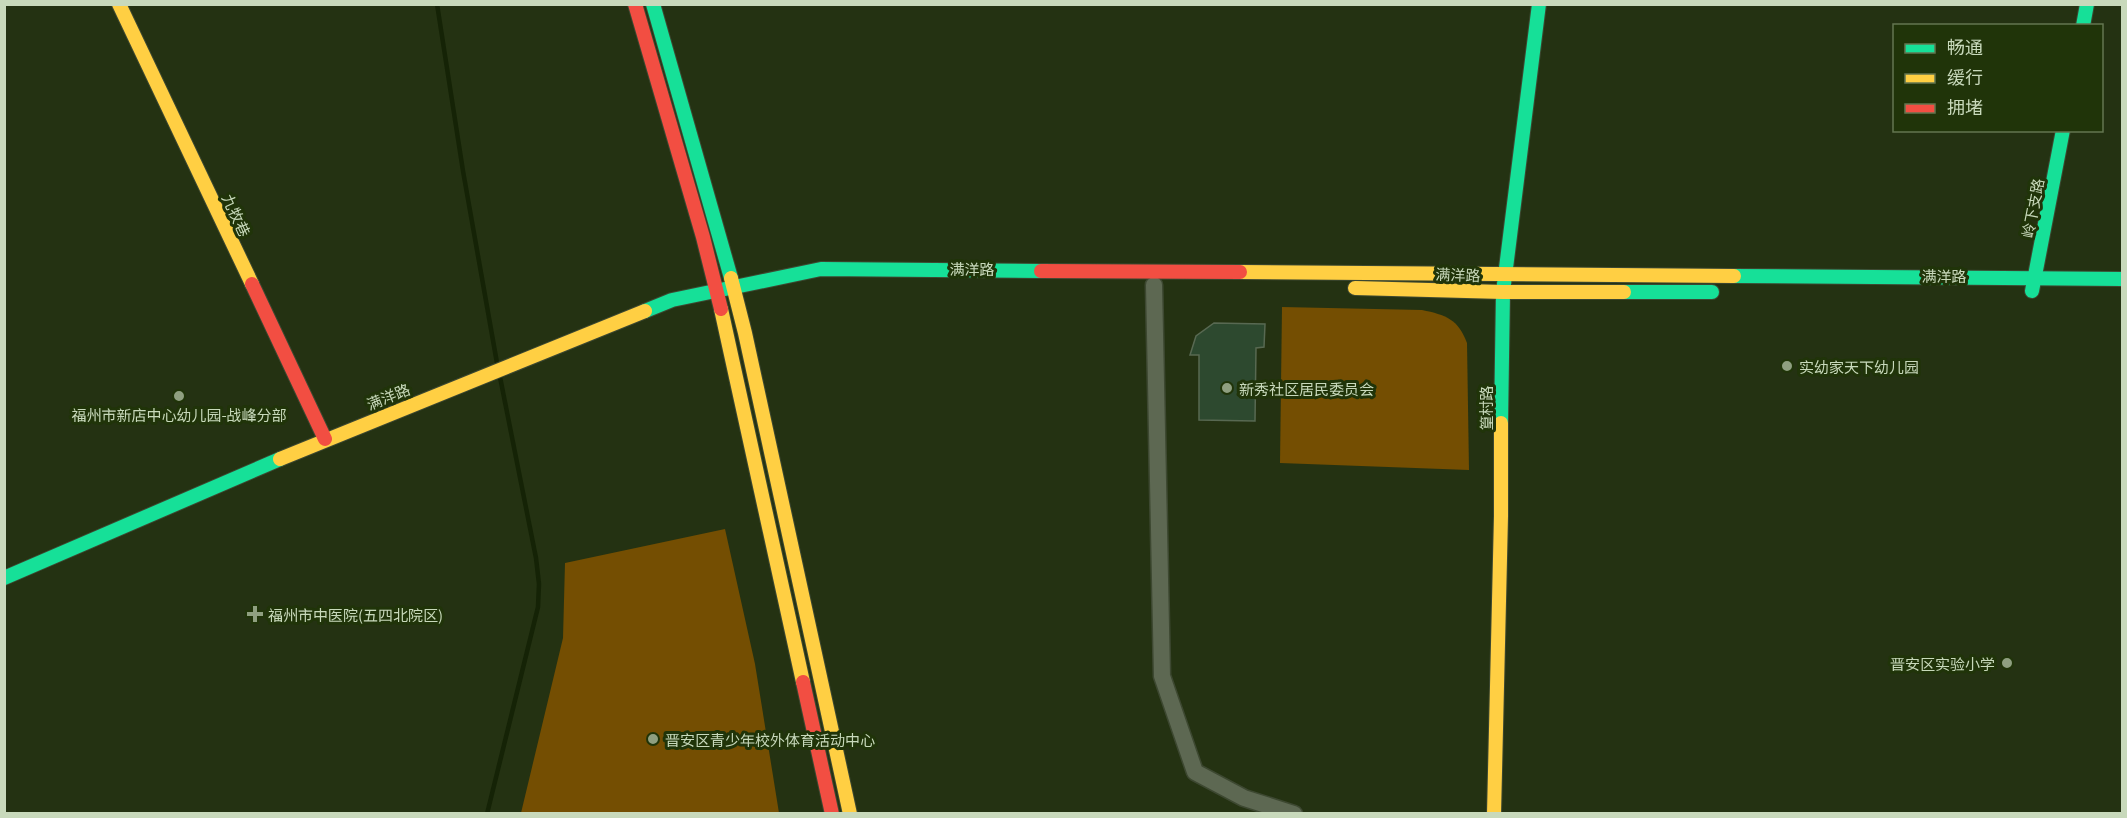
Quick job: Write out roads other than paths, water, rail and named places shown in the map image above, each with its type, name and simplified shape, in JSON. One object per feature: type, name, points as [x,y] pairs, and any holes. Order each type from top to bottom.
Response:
[{"type":"street","name":"九牧巷","points":[[119,4],[325,439]]},
{"type":"street","points":[[635,4],[717,291],[832,813]]},
{"type":"street","points":[[653,4],[720,235],[733,288],[849,813]]},
{"type":"street","name":"篁村路","points":[[1494,813],[1501,516],[1503,292],[1539,4]]},
{"type":"street","points":[[2083,24],[2087,4]]},
{"type":"street","name":"岭下支路","points":[[2033,285],[2063,132]]},
{"type":"street","name":"满洋路","points":[[4,578],[325,439],[672,300],[821,269],[1505,274],[2033,285],[2122,292]]},
{"type":"street","points":[[795,275],[821,284]]},
{"type":"street","name":"满洋路","points":[[1951,291],[2122,279]]},
{"type":"street","points":[[1047,285],[1188,286]]},
{"type":"street","points":[[1154,285],[1162,676],[1195,772],[1244,798],[1294,813]]},
{"type":"street","name":"满洋路","points":[[1340,288],[1503,292],[1728,292]]},
{"type":"waterway","points":[[437,4],[463,171],[497,363]]},
{"type":"waterway","points":[[487,814],[538,607],[539,584],[536,558],[500,377]]},
{"type":"place","name":"实幼家天下幼儿园","points":[[1787,366]]},
{"type":"place","name":"新秀社区居民委员会","points":[[1227,388]]},
{"type":"place","name":"福州市新店中心幼儿园-战峰分部","points":[[179,396]]},
{"type":"place","name":"福州市中医院(五四北院区)","points":[[255,614]]},
{"type":"place","name":"晋安区实验小学","points":[[2007,663]]},
{"type":"place","name":"晋安区青少年校外体育活动中心","points":[[653,739]]}]
